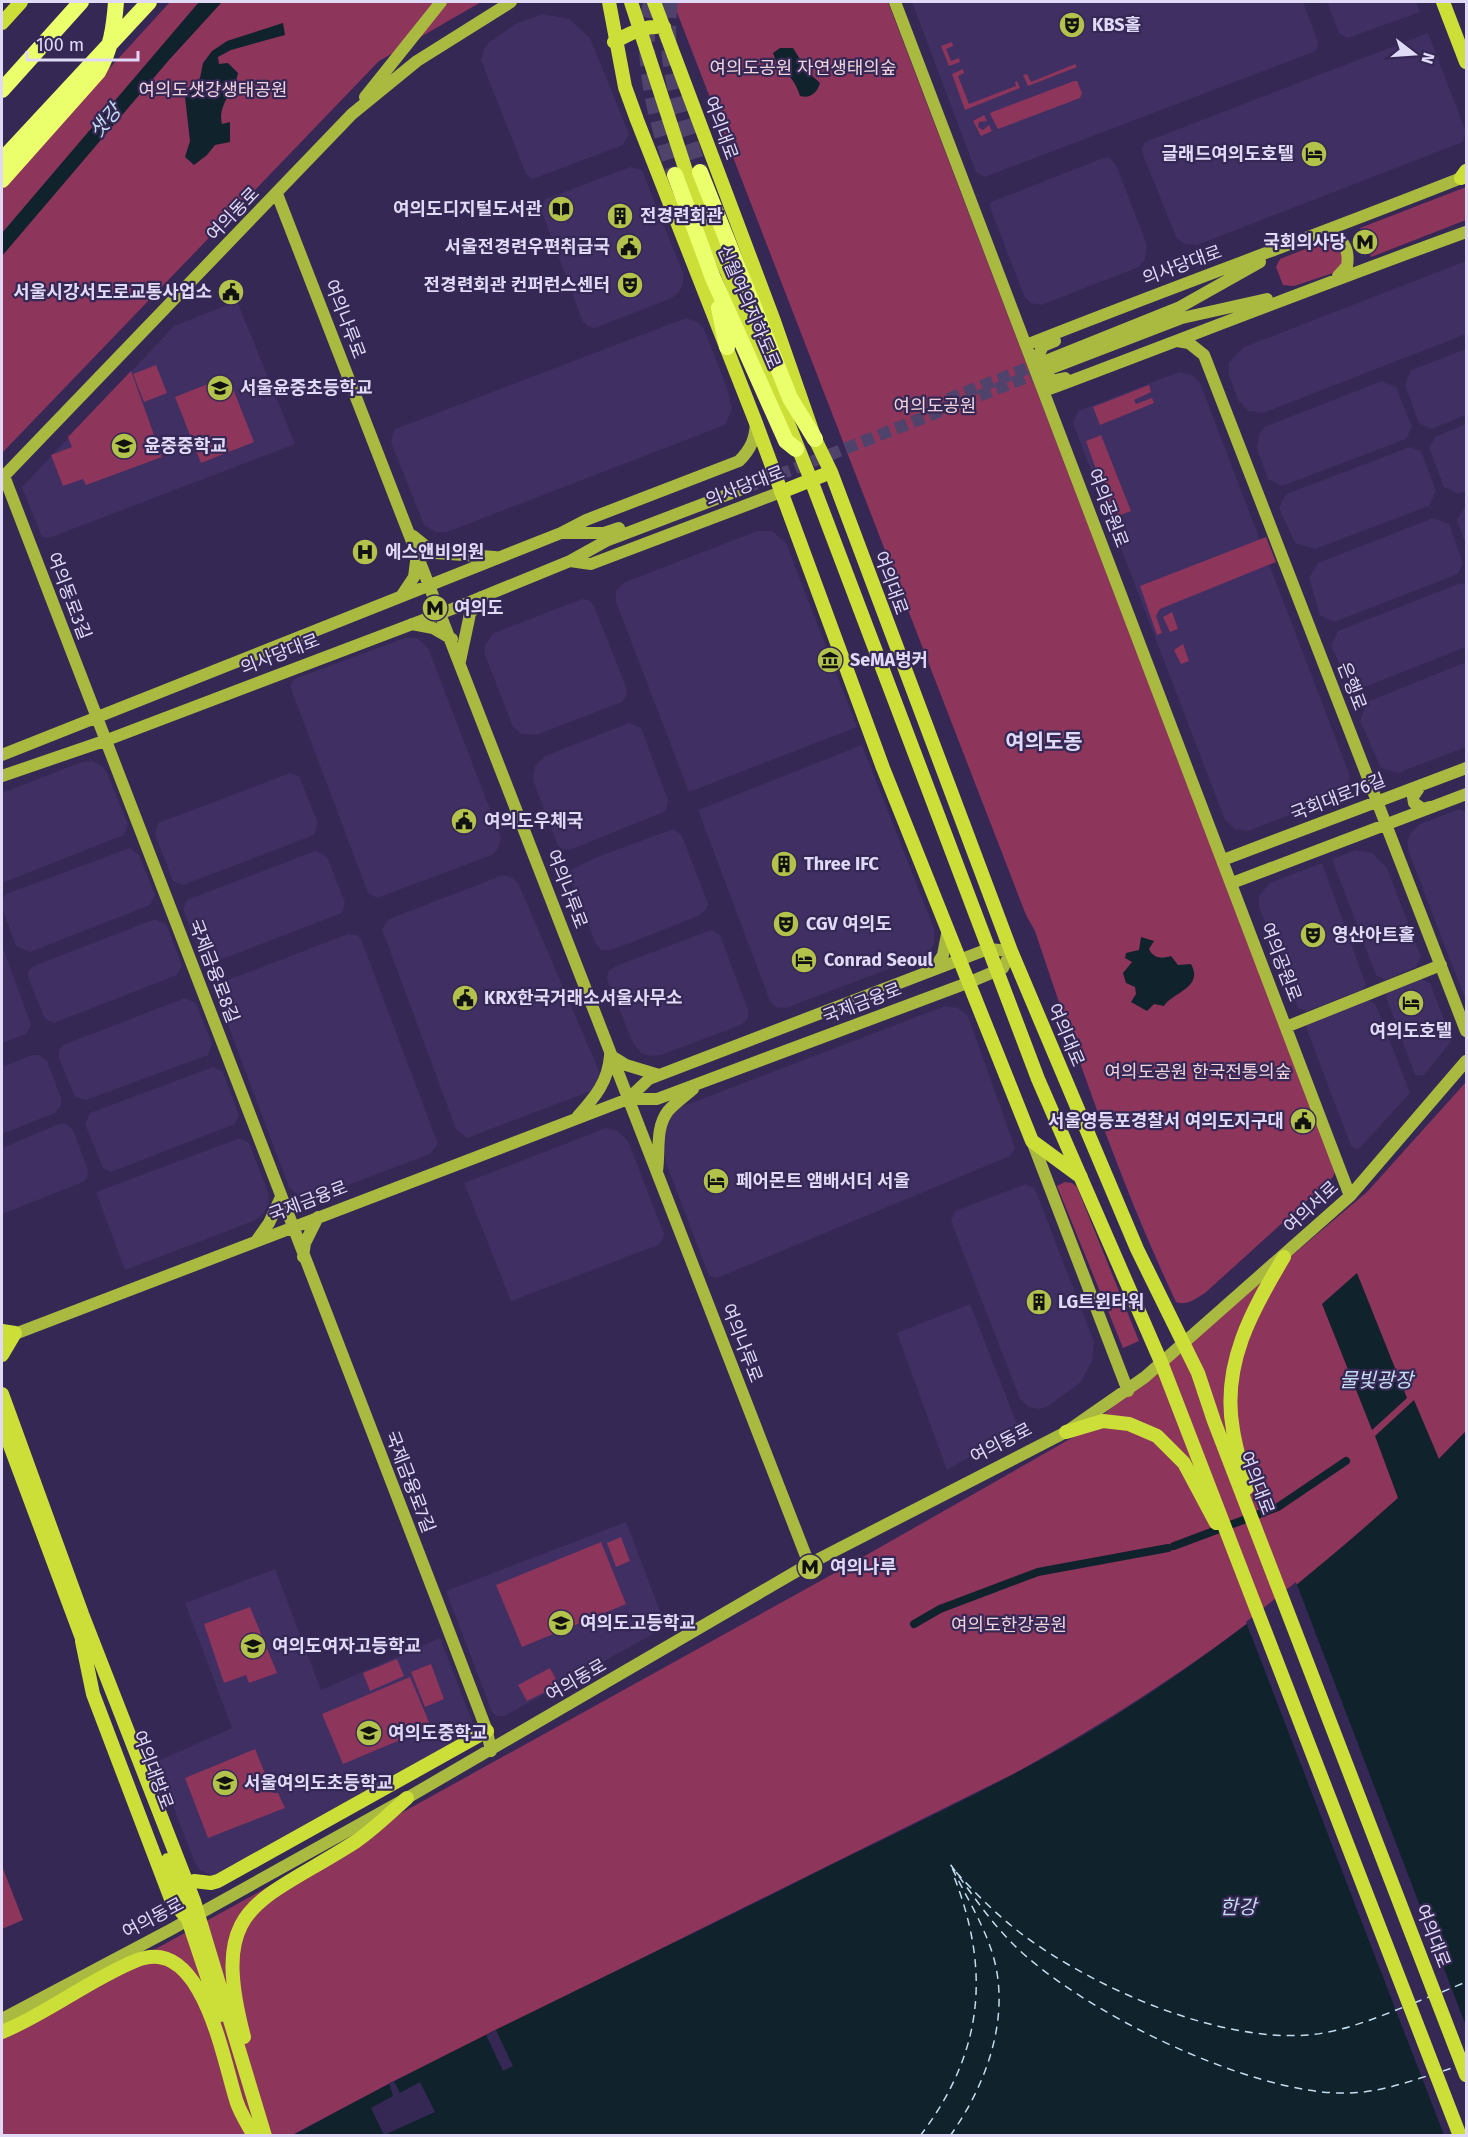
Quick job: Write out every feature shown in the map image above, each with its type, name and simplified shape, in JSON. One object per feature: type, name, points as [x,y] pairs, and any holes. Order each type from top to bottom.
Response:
[{"type":"highway","points":[[2,90],[81,2]]},
{"type":"highway","points":[[2,180],[98,72],[107,56],[114,32],[116,2]]},
{"type":"highway","points":[[2,160],[149,2]]},
{"type":"highway","name":"신월여의지하도로","points":[[700,172],[782,379],[815,439]]},
{"type":"highway","name":"신월여의지하도로","points":[[675,175],[713,278],[786,441],[796,449]]},
{"type":"highway","points":[[713,278],[727,347]]},
{"type":"main road","points":[[2,10],[9,2]]},
{"type":"main road","points":[[2,23],[21,2]]},
{"type":"main road","points":[[600,2],[636,120],[756,423],[883,768],[1032,1141],[1082,1178]]},
{"type":"main road","points":[[609,2],[614,42]]},
{"type":"main road","points":[[631,2],[685,168],[810,480],[1038,1079],[1161,1362],[1460,2136]]},
{"type":"main road","name":"여의대로","points":[[654,2],[774,321],[815,439],[831,472],[1011,951],[1137,1249],[1184,1343],[1467,2075]]},
{"type":"main road","points":[[1443,2],[1467,62]]},
{"type":"main road","points":[[614,42],[640,28],[664,27]]},
{"type":"main road","name":"의사당대로","points":[[781,492],[831,472]]},
{"type":"main road","points":[[1258,1537],[1231,1414],[1232,1382],[1245,1324],[1284,1257]]},
{"type":"main road","points":[[2,1355],[8,1332]]},
{"type":"main road","name":"여의대방로","points":[[2,1394],[85,1621],[104,1681],[181,1896],[254,2136]]},
{"type":"main road","points":[[1066,1431],[1103,1421],[1129,1424],[1157,1436],[1169,1445],[1184,1462],[1238,1560]]},
{"type":"main road","name":"여의대방로","points":[[2,1424],[81,1636],[104,1681]]},
{"type":"main road","points":[[85,1621],[103,1645],[205,1910]]},
{"type":"main road","points":[[81,1636],[93,1694],[171,1899],[189,1919]]},
{"type":"main road","points":[[104,1681],[194,1900],[266,2136]]},
{"type":"main road","points":[[194,1881],[211,1883],[219,1881],[487,1731]]},
{"type":"main road","points":[[266,2136],[266,2117],[234,1992],[232,1953],[239,1929],[259,1901],[357,1840],[407,1798]]},
{"type":"main road","points":[[2,2032],[141,1959],[162,1958],[181,1966],[189,1973],[204,2002],[238,2105],[254,2136]]},
{"type":"street","points":[[352,114],[441,2]]},
{"type":"street","name":"여의동로","points":[[3,477],[352,114],[417,61],[511,2]]},
{"type":"street","name":"여의공원로","points":[[895,2],[1350,1196]]},
{"type":"street","name":"의사당대로","points":[[1026,345],[1190,280],[1326,232],[1465,176]]},
{"type":"street","name":"여의나루로","points":[[277,194],[452,639],[610,1055],[809,1564]]},
{"type":"street","points":[[1326,232],[1338,236],[1343,241],[1349,258],[1343,273],[1335,279]]},
{"type":"street","name":"의사당대로","points":[[1044,392],[1213,328],[1291,295],[1467,232]]},
{"type":"street","points":[[1452,237],[1467,242]]},
{"type":"street","name":"의사당대로","points":[[1284,248],[1180,307],[1050,364],[1182,318],[1291,295]]},
{"type":"street","points":[[1078,325],[1056,341],[1043,346],[1039,354],[1042,366],[1053,382],[1093,373]]},
{"type":"street","points":[[1204,355],[1206,340],[1213,328]]},
{"type":"street","points":[[1177,341],[1189,343],[1204,355]]},
{"type":"street","name":"은행로","points":[[1204,355],[1467,1031]]},
{"type":"street","name":"의사당대로","points":[[2,776],[401,596],[561,533],[585,520],[739,461],[749,451],[755,438],[756,423]]},
{"type":"street","name":"여의동로3길","points":[[3,477],[102,729]]},
{"type":"street","name":"의사당대로","points":[[2,755],[102,729],[411,623],[570,561],[606,541],[743,484],[604,533],[561,533]]},
{"type":"street","name":"의사당대로","points":[[570,561],[591,564],[781,492]]},
{"type":"street","points":[[410,533],[434,553],[502,556]]},
{"type":"street","points":[[401,596],[414,577],[417,551]]},
{"type":"street","points":[[460,662],[470,614],[481,597]]},
{"type":"street","points":[[411,623],[433,628],[452,639]]},
{"type":"street","name":"국제금융로8길","points":[[102,729],[292,1226]]},
{"type":"street","name":"국회대로76길","points":[[1223,860],[1467,768]]},
{"type":"street","points":[[1421,785],[1413,797],[1414,802],[1423,809],[1432,807]]},
{"type":"street","points":[[1232,883],[1467,794]]},
{"type":"street","points":[[1335,818],[1344,828],[1344,841]]},
{"type":"street","points":[[933,970],[943,955],[948,929]]},
{"type":"street","name":"국제금융로","points":[[2,1339],[8,1332],[628,1099],[649,1079],[659,1075],[961,959],[988,950],[1011,951],[1003,968],[970,982],[657,1100],[628,1099]]},
{"type":"street","name":"여의공원로","points":[[1286,1027],[1441,965]]},
{"type":"street","points":[[576,1119],[601,1089],[609,1067],[610,1055],[626,1065],[659,1075]]},
{"type":"street","name":"여의서로","points":[[1161,1362],[1284,1257],[1350,1196],[1467,1061]]},
{"type":"street","points":[[657,1172],[660,1146],[658,1137],[663,1119],[697,1085]]},
{"type":"street","points":[[1032,1141],[1128,1391]]},
{"type":"street","points":[[257,1240],[269,1223],[281,1197]]},
{"type":"street","points":[[303,1258],[305,1243],[318,1217]]},
{"type":"street","name":"국제금융로7길","points":[[292,1226],[487,1731],[490,1751]]},
{"type":"street","name":"여의동로","points":[[2,2019],[170,1930],[407,1798],[809,1564],[1066,1431],[1128,1391],[1161,1362]]},
{"type":"street","points":[[170,1930],[171,1899]]},
{"type":"shaded area","points":[[912,2],[1303,2],[1318,42],[1316,50],[1311,53],[985,177],[976,172]]},
{"type":"shaded area","points":[[1327,2],[1416,2],[1420,12],[1348,38],[1339,33]]},
{"type":"shaded area","points":[[542,14],[569,19],[590,38],[629,134],[623,145],[533,179],[526,174],[481,60],[489,42],[516,24]]},
{"type":"shaded area","points":[[1428,33],[1466,132],[1463,142],[1197,245],[1185,244],[1177,239],[1143,155],[1142,148],[1145,142]]},
{"type":"shaded area","points":[[1103,158],[1110,158],[1116,165],[1147,245],[1145,259],[1139,267],[1041,305],[1031,303],[1024,296],[990,207],[991,202]]},
{"type":"shaded area","points":[[630,167],[642,170],[683,273],[683,283],[679,292],[672,298],[595,328],[589,327],[583,322],[540,207],[546,199]]},
{"type":"shaded area","points":[[1466,261],[1466,334],[1263,413],[1248,411],[1238,400],[1229,375],[1229,362],[1244,347]]},
{"type":"shaded area","points":[[237,301],[295,444],[49,538],[42,537],[22,487],[174,326]]},
{"type":"shaded area","points":[[686,318],[698,322],[704,329],[727,388],[732,409],[725,425],[447,532],[436,532],[424,525],[391,442],[395,429]]},
{"type":"shaded area","points":[[1466,349],[1466,415],[1431,429],[1419,423],[1405,385],[1411,370]]},
{"type":"shaded area","points":[[1179,372],[1192,375],[1200,383],[1350,776],[1347,788],[1338,796],[1248,831],[1235,829],[1225,820],[1073,423],[1078,411]]},
{"type":"shaded area","points":[[1382,381],[1396,387],[1412,427],[1406,439],[1282,486],[1268,479],[1257,449],[1259,435],[1264,427]]},
{"type":"shaded area","points":[[1466,424],[1466,491],[1458,494],[1444,487],[1429,448],[1435,437]]},
{"type":"shaded area","points":[[1410,447],[1421,451],[1436,491],[1429,506],[1315,549],[1295,543],[1279,508],[1286,494]]},
{"type":"shaded area","points":[[1466,505],[1466,545],[1457,520]]},
{"type":"shaded area","points":[[1433,518],[1449,524],[1463,563],[1458,574],[1334,622],[1320,615],[1309,578],[1318,563]]},
{"type":"shaded area","points":[[757,531],[772,531],[786,543],[857,727],[689,792],[616,602],[616,591],[623,583]]},
{"type":"shaded area","points":[[1461,583],[1466,585],[1466,647],[1367,686],[1359,686],[1347,679],[1331,646],[1338,631]]},
{"type":"shaded area","points":[[582,599],[589,600],[594,606],[627,690],[626,697],[622,702],[536,735],[522,734],[513,727],[485,655],[485,645],[494,633]]},
{"type":"shaded area","points":[[405,638],[417,638],[428,648],[501,838],[498,849],[492,855],[377,898],[368,893],[290,686],[294,679]]},
{"type":"shaded area","points":[[1466,662],[1466,747],[1398,773],[1381,768],[1360,721],[1367,702]]},
{"type":"shaded area","points":[[629,723],[641,728],[668,800],[666,811],[570,850],[563,849],[558,846],[533,780],[535,766],[545,756]]},
{"type":"shaded area","points":[[862,745],[935,931],[934,943],[930,951],[920,957],[786,1008],[776,1007],[770,1001],[698,810]]},
{"type":"shaded area","points":[[92,761],[102,766],[107,773],[128,824],[124,835],[2,883],[2,793],[82,762]]},
{"type":"shaded area","points":[[290,773],[299,776],[318,823],[314,835],[183,885],[173,881],[155,834],[158,823]]},
{"type":"shaded area","points":[[1456,810],[1462,810],[1466,814],[1466,1001],[1409,853],[1407,842],[1418,825]]},
{"type":"shaded area","points":[[673,829],[681,834],[708,903],[706,910],[698,916],[630,943],[610,950],[601,950],[596,944],[570,878],[571,870],[597,857]]},
{"type":"shaded area","points":[[130,848],[139,855],[155,895],[150,905],[30,952],[16,946],[2,908],[2,899],[6,894]]},
{"type":"shaded area","points":[[1356,850],[1372,853],[1387,868],[1421,957],[1416,967],[1385,980],[1376,975],[1332,859]]},
{"type":"shaded area","points":[[315,851],[328,859],[345,903],[342,913],[214,962],[202,958],[183,909],[187,900]]},
{"type":"shaded area","points":[[1322,863],[1366,985],[1361,990],[1307,1011],[1298,1008],[1259,907],[1259,896],[1270,883]]},
{"type":"shaded area","points":[[503,875],[518,883],[600,1073],[595,1088],[591,1091],[467,1138],[456,1129],[382,929],[389,919]]},
{"type":"shaded area","points":[[155,919],[166,924],[182,965],[177,975],[54,1023],[45,1019],[29,980],[28,972],[31,967]]},
{"type":"shaded area","points":[[711,930],[720,935],[748,1010],[748,1018],[741,1025],[661,1055],[650,1056],[641,1053],[633,1043],[607,979],[608,972],[616,966]]},
{"type":"shaded area","points":[[348,934],[357,935],[361,939],[438,1144],[430,1154],[314,1198],[307,1198],[299,1196],[289,1187],[217,996],[217,989],[225,981]]},
{"type":"shaded area","points":[[2,945],[31,1025],[26,1034],[2,1043]]},
{"type":"shaded area","points":[[1421,979],[1430,983],[1452,1040],[1424,1075],[1418,1076],[1415,1075],[1386,997],[1389,991]]},
{"type":"shaded area","points":[[185,998],[196,1003],[212,1044],[208,1055],[86,1100],[75,1097],[59,1058],[59,1050],[63,1045]]},
{"type":"shaded area","points":[[1368,999],[1376,1005],[1410,1093],[1360,1148],[1356,1149],[1351,1146],[1307,1030],[1307,1024]]},
{"type":"shaded area","points":[[945,1006],[958,1008],[968,1016],[1015,1148],[1010,1156],[717,1278],[709,1276],[666,1163],[662,1141],[668,1119],[678,1108]]},
{"type":"shaded area","points":[[32,1055],[39,1055],[47,1061],[61,1098],[61,1106],[55,1113],[2,1134],[2,1067]]},
{"type":"shaded area","points":[[213,1067],[223,1072],[239,1115],[235,1124],[111,1172],[103,1168],[85,1124],[90,1113]]},
{"type":"shaded area","points":[[59,1124],[66,1124],[73,1130],[88,1170],[87,1178],[83,1182],[2,1214],[2,1148]]},
{"type":"shaded area","points":[[606,1128],[618,1131],[628,1141],[664,1234],[662,1241],[658,1245],[511,1301],[464,1183]]},
{"type":"shaded area","points":[[240,1138],[249,1143],[268,1192],[269,1202],[264,1213],[256,1220],[125,1270],[96,1192]]},
{"type":"shaded area","points":[[1026,1184],[1035,1189],[1094,1342],[1092,1361],[1081,1382],[1047,1407],[1039,1409],[1029,1407],[1020,1399],[951,1221],[955,1211]]},
{"type":"shaded area","points":[[970,1304],[1017,1424],[1011,1434],[947,1470],[897,1333]]},
{"type":"shaded area","name":"여의도고등학교","points":[[626,1522],[666,1627],[505,1716],[496,1716],[492,1712],[446,1591]]},
{"type":"shaded area","points":[[275,1569],[321,1690],[440,1638],[474,1726],[473,1731],[217,1875],[211,1875],[200,1870],[195,1863],[156,1762],[232,1728],[185,1603]]},
{"type":"green space","name":"여의도샛강생태공원","points":[[170,2],[481,2],[379,61],[2,453],[2,186]]},
{"type":"green space","name":"여의도공원","points":[[673,2],[888,2],[1335,1171],[1333,1177],[1205,1293],[1191,1301],[1176,1302],[1136,1211],[1083,1072],[1035,931],[1026,915]]},
{"type":"green space","points":[[952,42],[953,46],[946,49],[951,61],[959,58],[960,62],[949,66],[941,46]]},
{"type":"green space","points":[[1075,64],[1077,67],[1028,86],[1023,75],[1027,74],[1031,82]]},
{"type":"green space","points":[[963,69],[964,73],[958,76],[969,104],[1016,86],[1017,81],[1020,88],[965,110],[952,74]]},
{"type":"green space","points":[[1077,81],[1082,93],[1080,98],[998,129],[990,114],[992,112]]},
{"type":"green space","points":[[984,115],[987,121],[979,122],[978,127],[983,130],[989,125],[992,131],[981,136],[973,121]]},
{"type":"green space","points":[[1466,187],[1466,220],[1371,257],[1367,247],[1376,244],[1372,234],[1363,237],[1360,228]]},
{"type":"green space","points":[[1335,239],[1345,261],[1336,272],[1294,286],[1283,285],[1276,267],[1280,259]]},
{"type":"green space","points":[[156,365],[167,393],[144,402],[133,374]]},
{"type":"green space","points":[[131,371],[162,457],[86,485],[83,479],[63,486],[51,455],[72,447],[68,437]]},
{"type":"green space","points":[[228,376],[254,442],[201,463],[175,397]]},
{"type":"green space","points":[[1149,385],[1151,392],[1134,400],[1136,404],[1152,398],[1154,403],[1100,425],[1093,407]]},
{"type":"green space","points":[[1101,435],[1131,511],[1113,518],[1086,441]]},
{"type":"green space","points":[[1266,537],[1276,562],[1160,609],[1156,616],[1162,633],[1157,635],[1140,586]]},
{"type":"green space","points":[[1172,612],[1178,629],[1170,632],[1163,617]]},
{"type":"green space","points":[[1183,644],[1189,661],[1181,664],[1174,650]]},
{"type":"green space","name":"여의도한강공원","points":[[1466,1082],[1466,1431],[1364,1529],[1254,1619],[1137,1700],[1077,1738],[1015,1773],[394,2081],[292,2135],[2,2135],[2,2034],[842,1569],[1084,1431],[1367,1192]]},
{"type":"green space","points":[[1065,1182],[1077,1187],[1139,1341],[1123,1348],[1057,1186]]},
{"type":"green space","points":[[621,1537],[630,1561],[616,1567],[607,1543]]},
{"type":"green space","points":[[601,1542],[626,1604],[522,1647],[496,1585]]},
{"type":"green space","points":[[250,1607],[277,1673],[249,1683],[246,1675],[224,1683],[204,1624]]},
{"type":"green space","points":[[397,1659],[404,1676],[370,1691],[363,1673]]},
{"type":"green space","points":[[431,1664],[444,1699],[425,1707],[411,1672]]},
{"type":"green space","points":[[550,1668],[559,1685],[527,1701],[518,1685]]},
{"type":"green space","points":[[410,1677],[431,1727],[343,1764],[322,1714]]},
{"type":"green space","points":[[255,1749],[273,1793],[278,1793],[285,1808],[208,1838],[185,1778]]},
{"type":"green space","points":[[2,1866],[23,1920],[2,1929]]},
{"type":"water","name":"샛강","points":[[199,2],[222,2],[169,60],[2,256],[2,233]]},
{"type":"water","points":[[283,23],[285,35],[231,50],[218,57],[219,64],[228,63],[238,73],[224,104],[221,117],[222,124],[230,122],[230,142],[215,145],[194,165],[185,157],[190,141],[185,97],[200,78],[203,63],[212,51],[227,41]]},
{"type":"water","points":[[780,48],[793,48],[808,72],[820,83],[813,94],[807,97],[800,96],[792,79],[778,67],[773,53]]},
{"type":"water","points":[[1141,937],[1154,941],[1149,949],[1155,956],[1171,956],[1178,965],[1191,964],[1194,972],[1194,979],[1186,989],[1164,1006],[1154,1004],[1147,1011],[1131,1002],[1136,994],[1135,987],[1126,983],[1123,973],[1132,962],[1125,958],[1126,953],[1139,950]]},
{"type":"water","name":"물빛광장","points":[[1357,1273],[1407,1398],[1372,1430],[1322,1304]]},
{"type":"water","name":"한강","points":[[1414,1400],[1439,1459],[1466,1431],[1466,2135],[292,2136],[481,2037],[994,1785],[1070,1743],[1146,1696],[1258,1616],[1398,1498],[1375,1436]]},
{"type":"pier","points":[[1296,1582],[1466,2026],[1466,2135],[1444,2135],[1246,1622]]},
{"type":"pier","points":[[496,2030],[513,2066],[503,2071],[486,2035]]},
{"type":"pier","points":[[394,2081],[400,2093],[420,2082],[435,2112],[384,2135],[371,2108],[393,2096],[389,2083]]},
{"type":"waterway","points":[[1174,1546],[1278,1507],[1346,1461]]},
{"type":"waterway","points":[[914,1624],[940,1609],[1038,1572],[1168,1548]]},
{"type":"ferry route","points":[[950,2136],[963,2116],[985,2072],[997,2024],[999,2000],[992,1952],[978,1918],[950,1864],[1003,1934],[1041,1969],[1079,1995],[1168,2044],[1263,2080],[1307,2090],[1346,2093],[1378,2090],[1430,2075]]},
{"type":"ferry route","points":[[956,1872],[1005,1920],[1052,1955],[1121,1992],[1158,2008],[1196,2020],[1235,2030],[1272,2035],[1308,2035],[1345,2028],[1404,2007]]},
{"type":"ferry route","points":[[920,2136],[941,2105],[958,2073],[969,2042],[975,2010],[976,1977],[973,1944],[965,1909],[953,1874]]},
{"type":"ferry route","points":[[1442,1992],[1466,1982]]},
{"type":"ferry route","points":[[1414,2003],[1429,1997]]},
{"type":"ferry route","points":[[1443,2071],[1455,2067]]},
{"type":"tunnel","points":[[651,2],[647,45],[651,90],[675,175]]},
{"type":"tunnel","points":[[670,2],[668,23],[671,66],[680,109],[700,172]]},
{"type":"tunnel","points":[[948,399],[1041,363]]},
{"type":"tunnel","points":[[745,488],[1045,370]]},
{"type":"place","name":"KBS홀","points":[[1072,25]]},
{"type":"place","name":"글래드여의도호텔","points":[[1314,154]]},
{"type":"place","name":"여의도디지털도서관","points":[[561,209]]},
{"type":"place","name":"전경련회관","points":[[620,216]]},
{"type":"place","name":"국회의사당","points":[[1365,242]]},
{"type":"place","name":"서울전경련우편취급국","points":[[629,247]]},
{"type":"place","name":"전경련회관 컨퍼런스센터","points":[[630,285]]},
{"type":"place","name":"서울시강서도로교통사업소","points":[[231,292]]},
{"type":"place","name":"서울윤중초등학교","points":[[220,388]]},
{"type":"place","name":"윤중중학교","points":[[124,446]]},
{"type":"place","name":"에스앤비의원","points":[[365,552]]},
{"type":"place","name":"여의도","points":[[435,608]]},
{"type":"place","name":"SeMA벙커","points":[[830,660]]},
{"type":"place","name":"여의도우체국","points":[[464,821]]},
{"type":"place","name":"Three IFC","points":[[784,864]]},
{"type":"place","name":"CGV 여의도","points":[[786,924]]},
{"type":"place","name":"영산아트홀","points":[[1313,935]]},
{"type":"place","name":"Conrad Seoul","points":[[804,960]]},
{"type":"place","name":"KRX한국거래소서울사무소","points":[[465,998]]},
{"type":"place","name":"여의도호텔","points":[[1411,1003]]},
{"type":"place","name":"서울영등포경찰서 여의도지구대","points":[[1303,1121]]},
{"type":"place","name":"페어몬트 앰배서더 서울","points":[[716,1181]]},
{"type":"place","name":"LG트윈타워","points":[[1039,1302]]},
{"type":"place","name":"여의나루","points":[[810,1567]]},
{"type":"place","name":"여의도고등학교","points":[[561,1623]]},
{"type":"place","name":"여의도여자고등학교","points":[[253,1646]]},
{"type":"place","name":"여의도중학교","points":[[369,1733]]},
{"type":"place","name":"서울여의도초등학교","points":[[225,1783]]},
{"type":"district","name":"여의도동","points":[[1044,742]]},
{"type":"park label","name":"여의도공원 자연생태의숲","points":[[803,68]]},
{"type":"park label","name":"여의도공원 한국전통의숲","points":[[1198,1072]]}]
